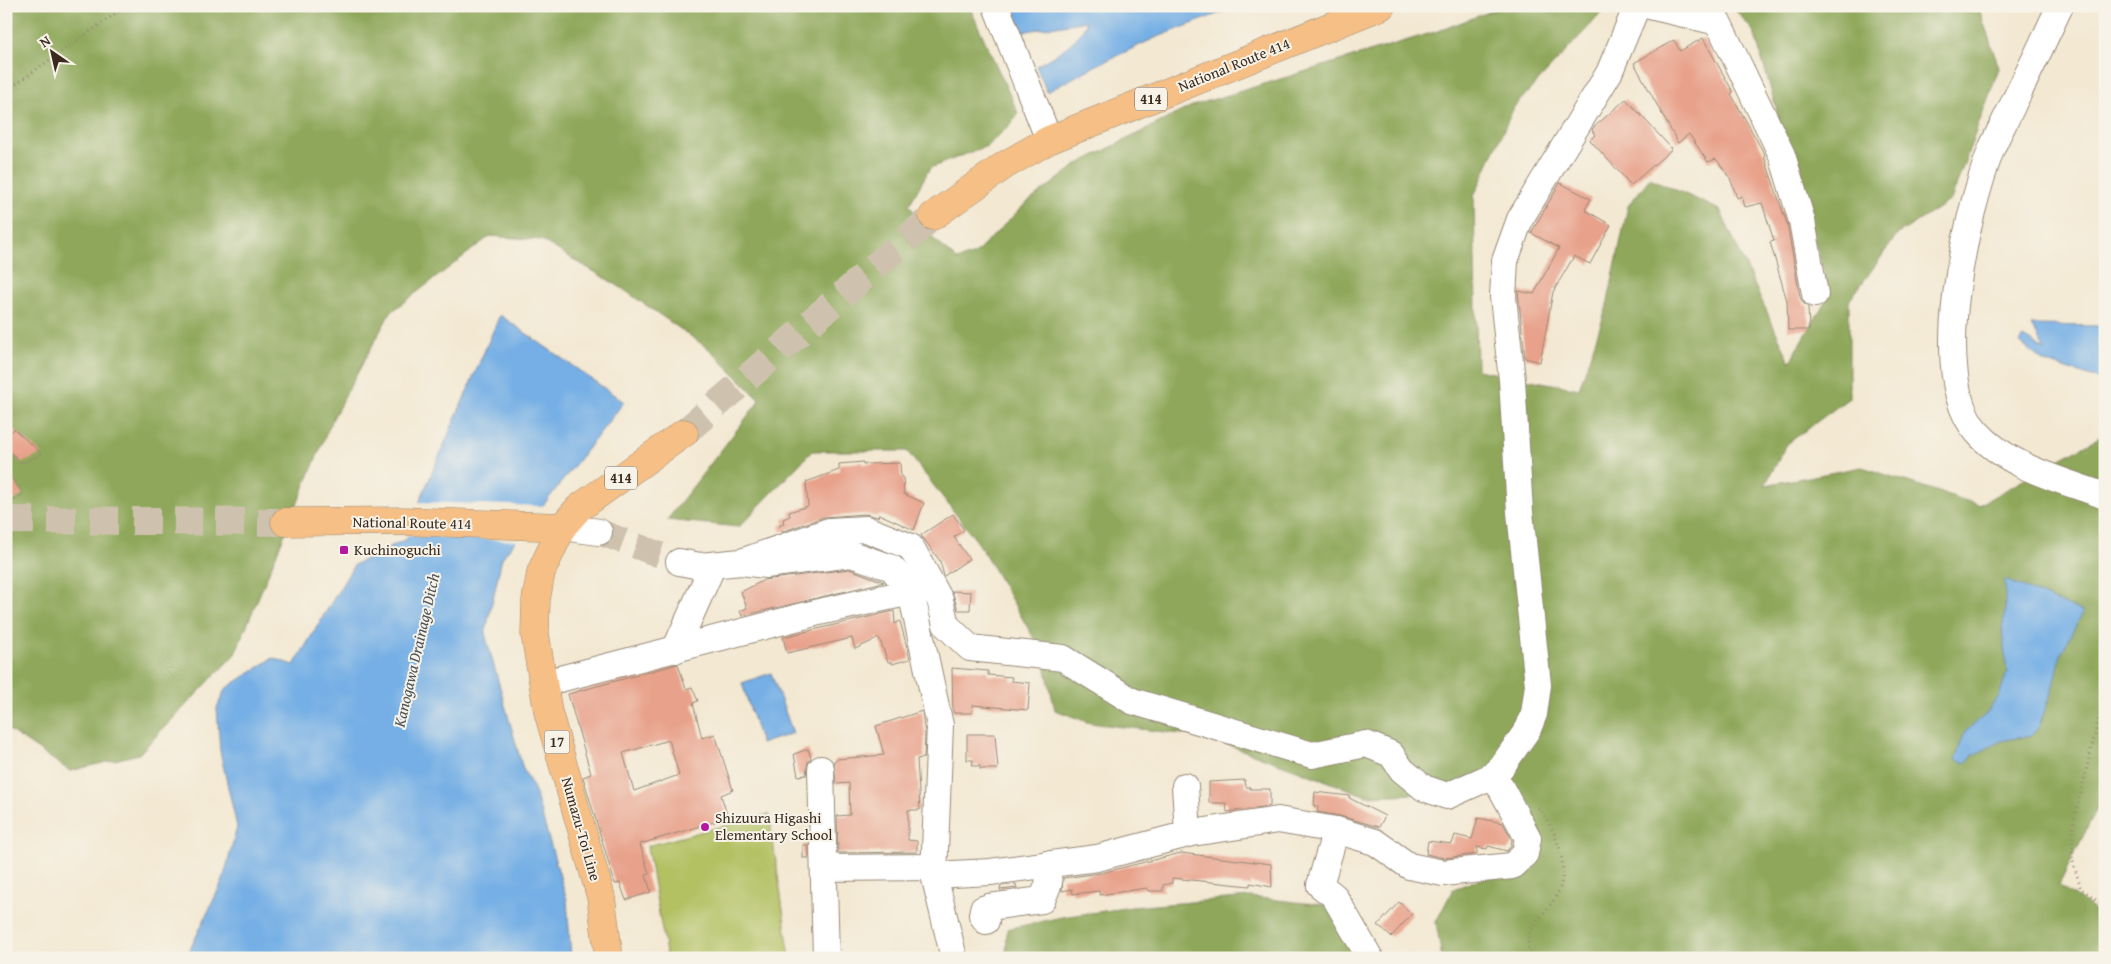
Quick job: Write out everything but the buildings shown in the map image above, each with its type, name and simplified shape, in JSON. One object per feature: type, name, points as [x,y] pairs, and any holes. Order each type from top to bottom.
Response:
[{"type":"main road","name":"National Route 414","points":[[933,216],[1005,165],[1049,140],[1381,6]]},
{"type":"main road","name":"414","points":[[550,526],[579,508],[684,433]]},
{"type":"main road","name":"National Route 414","points":[[285,522],[402,521],[550,526]]},
{"type":"main road","name":"Numazu-Toi Line","points":[[550,526],[536,600],[535,634],[548,712],[601,897],[609,958]]},
{"type":"street","points":[[996,6],[1049,140]]},
{"type":"street","points":[[741,562],[828,531],[866,529],[911,547],[940,600],[946,625],[970,648],[1063,658],[1132,701],[1312,755],[1366,744],[1392,754],[1402,770],[1424,788],[1447,796],[1494,776],[1528,729],[1534,714],[1538,685],[1520,512],[1512,380],[1503,297],[1505,261],[1520,220],[1608,73],[1637,6]]},
{"type":"street","points":[[1650,6],[1718,22],[1782,155],[1802,221],[1815,294]]},
{"type":"street","points":[[2060,6],[1991,150],[1967,234],[1953,317],[1956,375],[1965,410],[1976,431],[1997,450],[2017,462],[2105,496]]},
{"type":"street","points":[[550,526],[599,532]]},
{"type":"street","points":[[679,562],[700,566],[741,562],[766,565],[851,554],[892,568],[911,592],[940,725],[934,871],[954,958]]},
{"type":"street","points":[[675,650],[713,565]]},
{"type":"street","points":[[544,683],[819,612],[911,592]]},
{"type":"street","points":[[821,769],[826,958]]},
{"type":"street","points":[[824,868],[990,872],[1097,858],[1188,834],[1278,820],[1336,830],[1374,842],[1409,866],[1444,872],[1512,866],[1525,854],[1528,838],[1494,776]]},
{"type":"street","points":[[1185,786],[1188,834]]},
{"type":"street","points":[[1336,830],[1320,885],[1334,896],[1370,958]]},
{"type":"street","points":[[986,922],[982,915],[983,909],[1042,900],[1049,883],[1046,864]]},
{"type":"path","points":[[6,95],[13,86],[126,6]]},
{"type":"path","points":[[2105,701],[2098,722],[2074,822],[2072,858],[2081,889],[2105,905]]},
{"type":"path","points":[[1633,958],[1637,955],[1652,954],[1666,958]]},
{"type":"green space","points":[[6,6],[969,6],[1018,113],[1012,123],[987,146],[930,168],[909,205],[934,239],[957,260],[975,254],[1024,205],[1078,164],[1192,106],[1441,30],[1504,6],[1608,6],[1514,107],[1474,196],[1477,370],[1579,389],[1607,306],[1628,206],[1650,178],[1720,210],[1790,362],[1830,293],[1754,32],[1732,6],[1978,6],[1999,68],[1951,200],[1898,234],[1849,301],[1849,398],[1787,444],[1765,485],[1862,467],[1979,505],[2105,434],[2105,792],[2059,885],[2105,918],[2105,958],[1442,958],[1436,922],[1453,889],[1535,859],[1518,790],[1367,796],[1207,737],[1090,723],[1055,710],[1042,652],[979,544],[907,451],[812,451],[739,527],[667,520],[760,400],[709,349],[620,287],[541,240],[490,236],[390,313],[332,420],[235,654],[139,754],[70,771],[6,728]]},
{"type":"green space","points":[[769,814],[790,958],[667,958],[647,846]]},
{"type":"green space","points":[[1250,897],[1332,906],[1360,958],[1006,958],[1007,929],[1062,917],[1132,907]]},
{"type":"water","points":[[1011,6],[1238,6],[1155,38],[1095,66],[1047,92],[1036,66],[1058,53],[1073,41],[1084,28],[1086,21],[1021,32]]},
{"type":"water","name":"Kanogawa Drainage Ditch","points":[[500,315],[624,402],[502,558],[485,634],[523,769],[534,789],[567,900],[571,958],[186,958],[223,880],[237,827],[220,751],[217,708],[225,689],[273,658],[294,665],[354,565],[408,538],[421,498]]},
{"type":"water","points":[[2031,325],[2105,326],[2105,381],[2044,362],[2019,342],[2023,337],[2045,350]]},
{"type":"water","points":[[2005,580],[2083,612],[2061,654],[2056,678],[2039,727],[2032,735],[2001,741],[1972,756],[1966,763],[1955,760],[1965,732],[1985,715],[1999,696],[2007,672],[2002,629],[2005,615]]},
{"type":"water","points":[[771,673],[793,733],[761,744],[742,683]]},
{"type":"pier","points":[[417,502],[541,506],[547,504],[518,541],[406,535]]},
{"type":"tunnel","points":[[684,433],[933,216]]},
{"type":"tunnel","points":[[6,520],[285,522]]},
{"type":"tunnel","points":[[599,532],[679,562]]},
{"type":"place","name":"Kuchinoguchi","points":[[344,550]]},
{"type":"place","name":"Shizuura Higashi Elementary School","points":[[705,827]]}]
